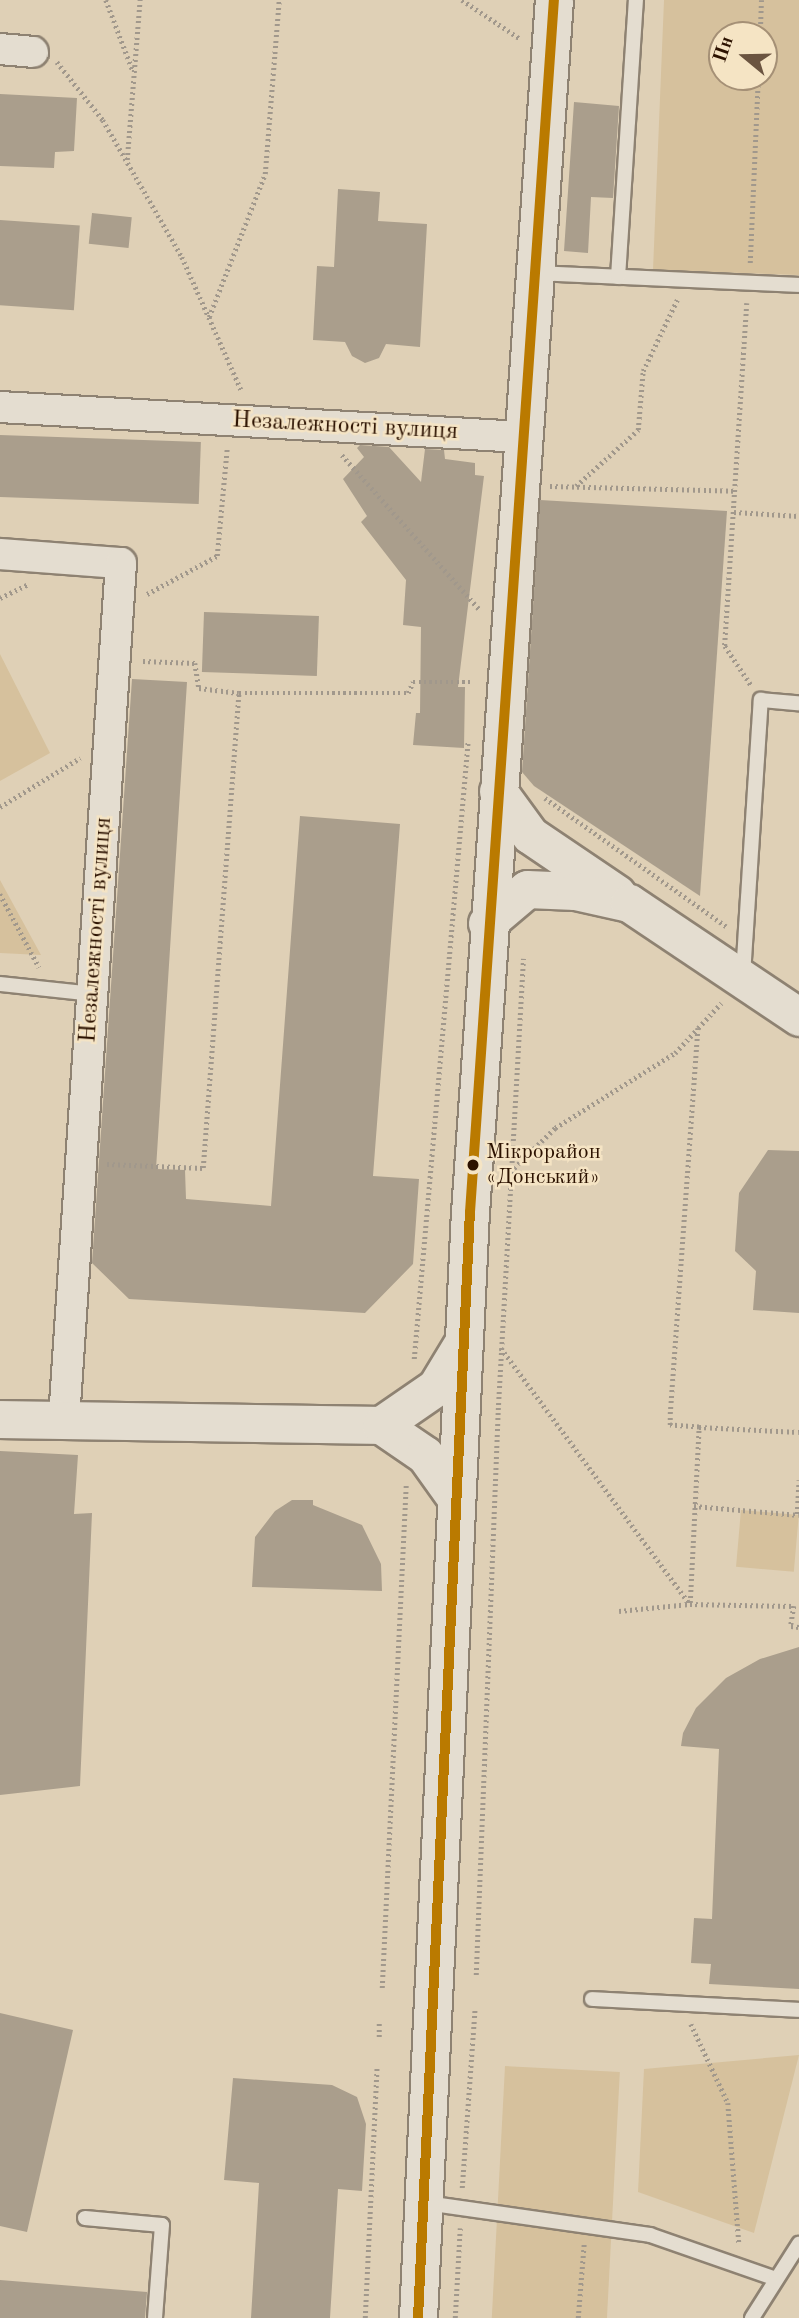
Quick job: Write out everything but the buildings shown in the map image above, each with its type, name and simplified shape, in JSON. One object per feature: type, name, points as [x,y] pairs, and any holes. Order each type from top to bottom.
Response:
[{"type":"street","points":[[418,2318],[443,2205],[455,1496],[487,923],[522,437],[537,273],[554,0]]},
{"type":"street","points":[[0,50],[45,57]]},
{"type":"street","name":"Незалежності вулиця","points":[[0,407],[522,437]]},
{"type":"street","name":"Незалежності вулиця","points":[[0,554],[121,563],[64,1418]]},
{"type":"street","points":[[498,791],[530,835],[799,1017]]},
{"type":"street","points":[[487,923],[527,889],[575,891],[629,903]]},
{"type":"street","points":[[381,1425],[436,1387],[463,1343]]},
{"type":"street","points":[[0,1419],[381,1425],[425,1455],[455,1496]]},
{"type":"lane","points":[[618,277],[636,0]]},
{"type":"lane","points":[[537,273],[799,285]]},
{"type":"lane","points":[[743,979],[761,700],[799,703]]},
{"type":"lane","points":[[0,984],[93,994]]},
{"type":"lane","points":[[592,1999],[799,2010]]},
{"type":"lane","points":[[443,2205],[650,2235],[776,2279]]},
{"type":"lane","points":[[85,2218],[162,2225],[155,2318]]},
{"type":"lane","points":[[752,2318],[799,2244]]},
{"type":"path","points":[[106,0],[134,75]]},
{"type":"path","points":[[127,161],[141,0]]},
{"type":"path","points":[[209,318],[265,174],[279,0]]},
{"type":"path","points":[[462,0],[550,58]]},
{"type":"path","points":[[760,21],[761,0]]},
{"type":"path","points":[[45,57],[103,120],[182,257],[209,318],[242,421],[217,556],[117,611]]},
{"type":"path","points":[[757,91],[749,283],[724,646],[761,700]]},
{"type":"path","points":[[576,486],[638,430],[643,371],[687,280]]},
{"type":"path","points":[[316,425],[479,609]]},
{"type":"path","points":[[519,484],[735,491]]},
{"type":"path","points":[[733,512],[799,516]]},
{"type":"path","points":[[478,621],[480,596]]},
{"type":"path","points":[[114,659],[195,663],[199,688],[239,693],[408,693],[413,681],[472,682]]},
{"type":"path","points":[[471,695],[474,670]]},
{"type":"path","points":[[82,1162],[203,1168],[239,693]]},
{"type":"path","points":[[414,1368],[468,736]]},
{"type":"path","points":[[0,807],[109,741]]},
{"type":"path","points":[[540,795],[745,939]]},
{"type":"path","points":[[0,894],[50,990]]},
{"type":"path","points":[[476,1975],[502,1348],[523,946]]},
{"type":"path","points":[[470,1212],[555,1128],[675,1053],[743,979]]},
{"type":"path","points":[[698,1028],[670,1425],[799,1432]]},
{"type":"path","points":[[502,1348],[690,1604]]},
{"type":"path","points":[[690,1604],[699,1427]]},
{"type":"path","points":[[382,1988],[406,1471]]},
{"type":"path","points":[[694,1506],[798,1514],[799,1480]]},
{"type":"path","points":[[619,1611],[690,1604],[794,1606],[791,1626],[799,1627]]},
{"type":"path","points":[[682,2004],[729,2103],[741,2267]]},
{"type":"path","points":[[455,2318],[443,2205],[475,2008]]},
{"type":"path","points":[[379,2022],[379,2037]]},
{"type":"path","points":[[365,2318],[377,2067]]},
{"type":"path","points":[[578,2318],[585,2226]]},
{"type":"shaded area","points":[[664,0],[799,0],[799,275],[653,270]]},
{"type":"shaded area","points":[[0,654],[50,753],[0,781]]},
{"type":"shaded area","points":[[0,880],[41,955],[0,953]]},
{"type":"shaded area","points":[[741,1510],[799,1515],[794,1572],[736,1567]]},
{"type":"shaded area","points":[[799,2055],[754,2233],[638,2192],[644,2069]]},
{"type":"shaded area","points":[[505,2066],[620,2072],[607,2318],[492,2318]]},
{"type":"transit line","points":[[418,2318],[470,1212],[554,0]]},
{"type":"place","name":"Мікрорайон «Донський»","points":[[473,1165]]}]
